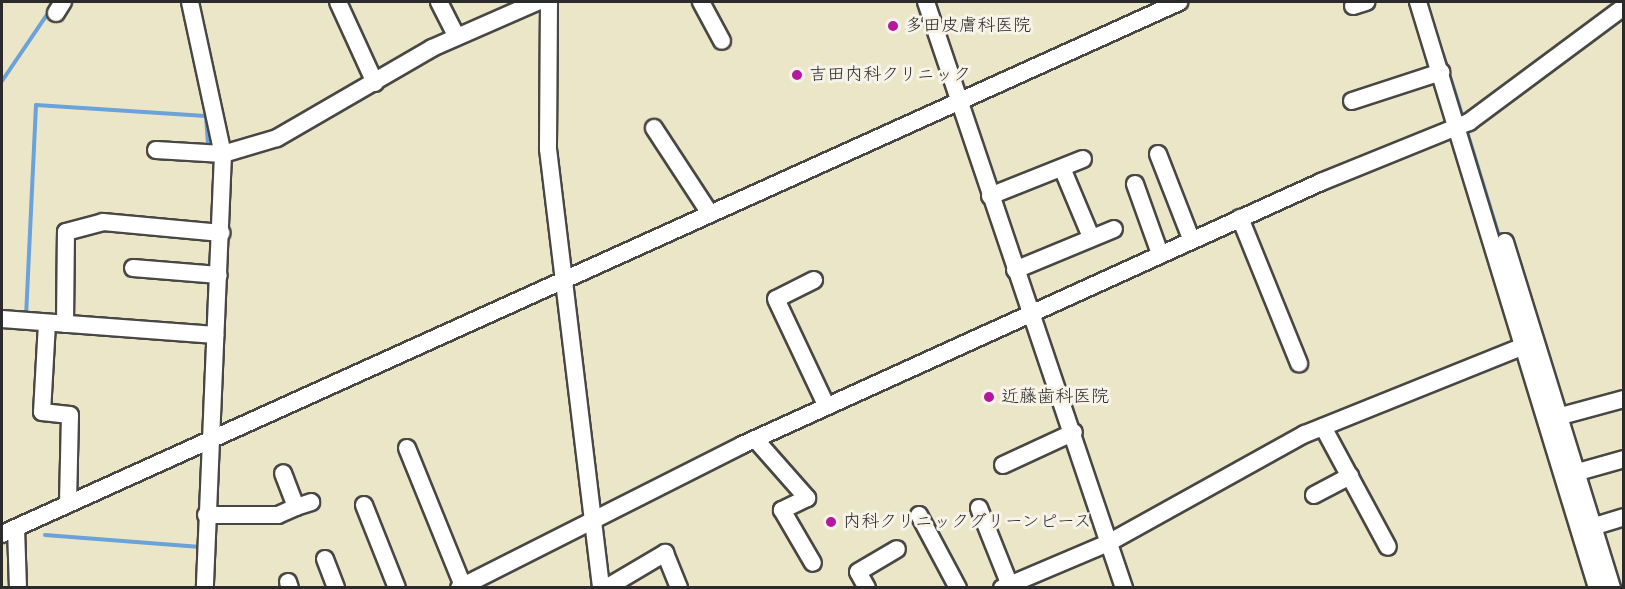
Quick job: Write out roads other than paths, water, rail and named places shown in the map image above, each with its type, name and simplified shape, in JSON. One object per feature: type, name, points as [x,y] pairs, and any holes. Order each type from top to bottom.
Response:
[{"type":"street","points":[[190,2],[225,150],[208,443],[205,588]]},
{"type":"street","points":[[338,2],[372,79]]},
{"type":"street","points":[[439,2],[455,32]]},
{"type":"street","points":[[549,2],[548,149],[606,587],[665,553],[679,588]]},
{"type":"street","points":[[701,2],[722,41]]},
{"type":"street","points":[[926,2],[957,101],[994,195],[1031,313],[1113,540],[1124,588]]},
{"type":"street","points":[[18,588],[9,531],[208,443],[564,277],[1179,2]]},
{"type":"street","points":[[1418,2],[1441,72],[1464,123],[1561,416],[1594,526],[1604,583]]},
{"type":"street","points":[[156,150],[225,150],[312,122],[372,79],[455,32],[528,3]]},
{"type":"street","points":[[407,448],[461,587],[597,516],[755,439],[1240,218],[1464,123],[1623,7]]},
{"type":"street","points":[[1352,101],[1441,72]]},
{"type":"street","points":[[1464,123],[1524,346],[1604,583]]},
{"type":"street","points":[[654,128],[709,212]]},
{"type":"street","points":[[1158,154],[1192,241]]},
{"type":"street","points":[[994,195],[1083,159]]},
{"type":"street","points":[[1062,168],[1091,237]]},
{"type":"street","points":[[1135,184],[1160,254]]},
{"type":"street","points":[[1240,218],[1299,363]]},
{"type":"street","points":[[65,324],[66,232],[103,222],[221,233]]},
{"type":"street","points":[[1018,269],[1114,229]]},
{"type":"street","points":[[133,268],[219,275]]},
{"type":"street","points":[[814,280],[776,299],[827,407]]},
{"type":"street","points":[[2,319],[215,335]]},
{"type":"street","points":[[47,323],[42,412],[70,415],[68,504]]},
{"type":"street","points":[[979,508],[1008,586],[1113,540],[1323,427],[1524,346]]},
{"type":"street","points":[[1561,416],[1623,399]]},
{"type":"street","points":[[1323,427],[1388,547]]},
{"type":"street","points":[[1003,465],[1074,432]]},
{"type":"street","points":[[755,439],[807,498],[782,510],[813,563]]},
{"type":"street","points":[[1578,472],[1623,459]]},
{"type":"street","points":[[206,515],[278,515],[304,504],[284,472]]},
{"type":"street","points":[[1314,495],[1350,476]]},
{"type":"street","points":[[364,505],[397,588]]},
{"type":"street","points":[[919,515],[958,588]]},
{"type":"street","points":[[1594,526],[1623,518]]},
{"type":"street","points":[[867,588],[858,572],[897,549]]},
{"type":"street","points":[[326,559],[336,588]]},
{"type":"waterway","points":[[502,9],[517,2]]},
{"type":"waterway","points":[[935,2],[938,13]]},
{"type":"waterway","points":[[2,81],[50,10]]},
{"type":"waterway","points":[[1443,54],[1463,118]]},
{"type":"waterway","points":[[26,317],[36,105],[206,116],[208,143],[216,146]]},
{"type":"waterway","points":[[1466,128],[1500,239]]},
{"type":"waterway","points":[[1044,327],[1099,490]]},
{"type":"waterway","points":[[45,535],[201,547]]},
{"type":"place","name":"多田皮膚科医院","points":[[893,26]]},
{"type":"place","name":"吉田内科クリニック","points":[[797,75]]},
{"type":"place","name":"近藤歯科医院","points":[[989,397]]},
{"type":"place","name":"内科クリニックグリーンピース","points":[[831,522]]}]
